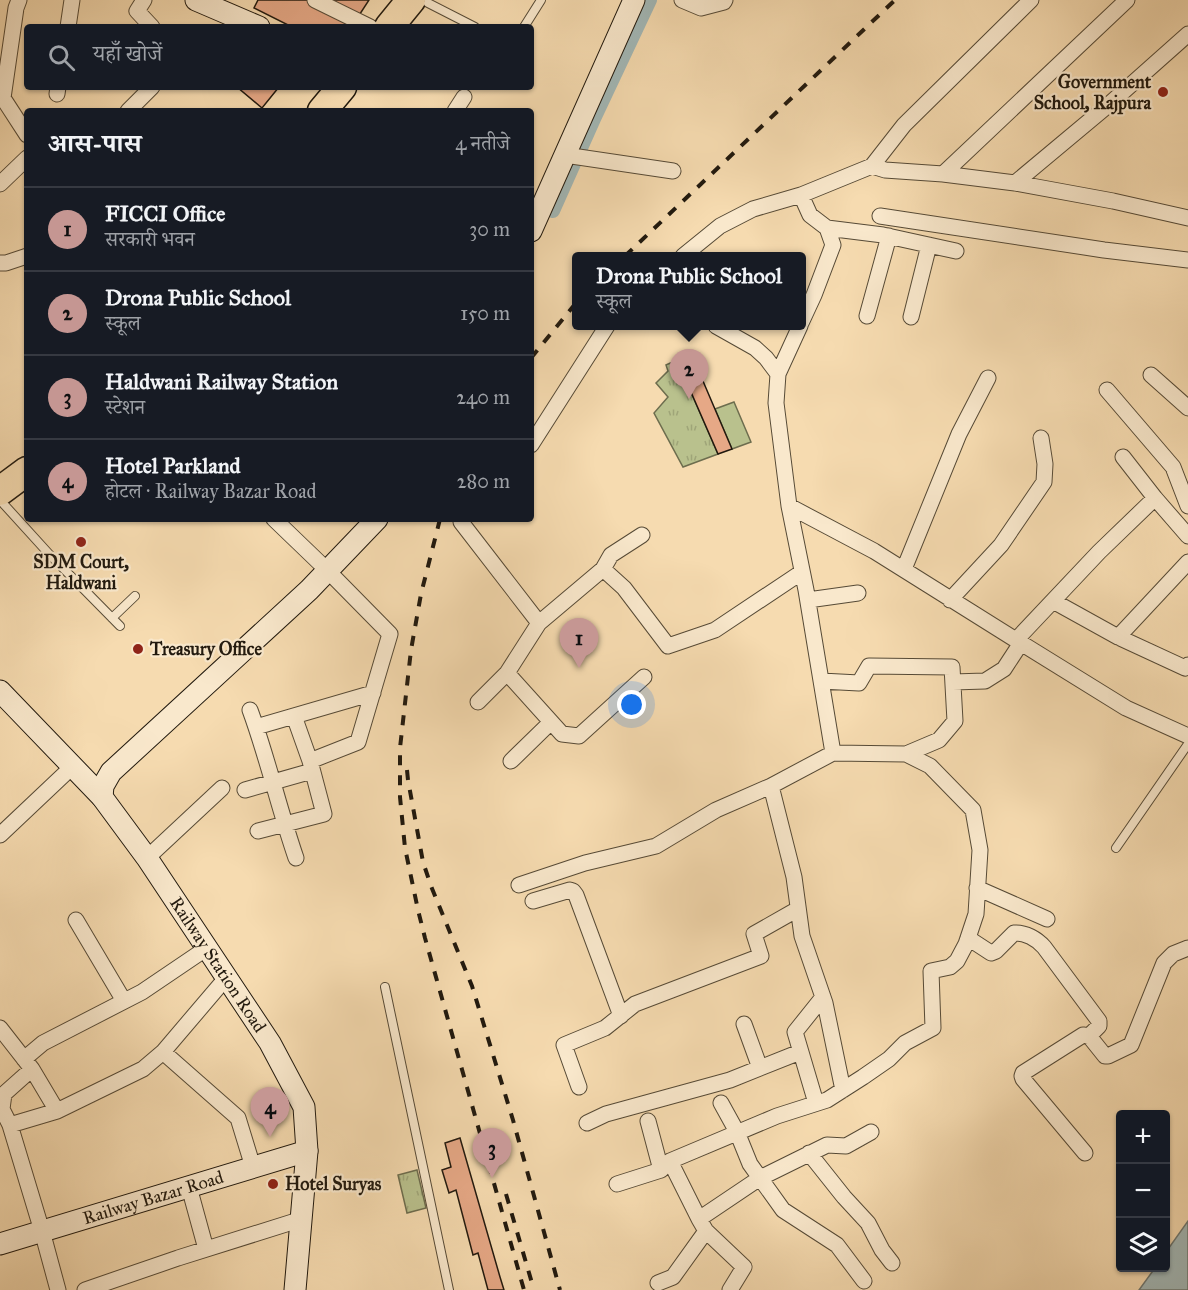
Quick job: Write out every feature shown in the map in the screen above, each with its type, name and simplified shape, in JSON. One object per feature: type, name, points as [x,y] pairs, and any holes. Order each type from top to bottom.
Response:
[{"type":"highway","points":[[324,108],[340,90]]},
{"type":"highway","points":[[344,108],[360,90]]},
{"type":"highway","points":[[0,490],[24,473]]},
{"type":"street","points":[[19,0],[6,41],[3,98],[24,130]]},
{"type":"street","points":[[68,24],[72,0]]},
{"type":"street","points":[[144,0],[137,11],[149,24]]},
{"type":"street","points":[[196,0],[252,24]]},
{"type":"street","points":[[315,0],[364,24]]},
{"type":"street","points":[[534,224],[634,0]]},
{"type":"street","points":[[682,0],[701,8],[725,0]]},
{"type":"street","points":[[688,252],[720,226],[753,209],[801,195],[872,166],[904,125],[1031,0]]},
{"type":"street","points":[[943,174],[1128,0]]},
{"type":"street","points":[[1016,183],[1188,34]]},
{"type":"street","points":[[131,108],[149,90]]},
{"type":"street","points":[[457,108],[464,97]]},
{"type":"street","points":[[565,155],[674,171]]},
{"type":"street","points":[[0,184],[24,161]]},
{"type":"street","points":[[872,166],[885,170],[1016,183],[1188,218]]},
{"type":"street","points":[[801,195],[810,215],[827,228],[889,236],[956,251]]},
{"type":"street","points":[[880,216],[1104,250],[1188,260]]},
{"type":"street","points":[[806,313],[833,245],[827,228]]},
{"type":"street","points":[[867,316],[889,236]]},
{"type":"street","points":[[911,317],[929,245]]},
{"type":"street","points":[[0,263],[24,257]]},
{"type":"street","points":[[534,440],[604,330]]},
{"type":"street","points":[[723,330],[755,348],[778,374]]},
{"type":"street","points":[[798,330],[778,374],[776,404],[789,506],[808,600],[834,753]]},
{"type":"street","points":[[1151,375],[1188,408]]},
{"type":"street","points":[[904,569],[959,434],[988,378]]},
{"type":"street","points":[[1107,390],[1173,467],[1188,506]]},
{"type":"street","points":[[950,600],[1001,544],[1044,482],[1045,464],[1041,438]]},
{"type":"street","points":[[1123,457],[1188,536]]},
{"type":"street","points":[[953,682],[985,681],[1004,669],[1018,641],[1053,601],[1155,498]]},
{"type":"street","points":[[789,506],[874,551],[1126,708],[1188,736]]},
{"type":"street","points":[[245,790],[273,782],[311,766],[358,742],[390,634],[277,522]]},
{"type":"street","points":[[102,797],[103,786],[111,772],[309,590],[374,522]]},
{"type":"street","points":[[462,522],[538,623]]},
{"type":"street","points":[[478,702],[507,673],[538,623],[603,569],[611,555],[642,535]]},
{"type":"street","points":[[1118,637],[1188,562]]},
{"type":"street","points":[[603,569],[624,588],[668,646],[715,630],[802,572]]},
{"type":"street","points":[[808,600],[858,593]]},
{"type":"street","points":[[1053,601],[1118,637],[1185,668],[1188,665]]},
{"type":"street","points":[[519,885],[585,863],[656,846],[716,810],[771,786],[834,753],[906,754],[939,740],[955,721],[952,667],[869,666],[859,683],[821,681]]},
{"type":"street","points":[[507,673],[562,734],[579,736],[644,677]]},
{"type":"street","name":"Railway Station Road","points":[[0,691],[102,797],[147,858],[270,1042],[304,1107],[307,1151],[295,1290]]},
{"type":"street","points":[[256,727],[373,693]]},
{"type":"street","points":[[250,710],[296,858]]},
{"type":"street","points":[[258,831],[324,814],[294,716]]},
{"type":"street","points":[[511,761],[551,722]]},
{"type":"street","points":[[617,1184],[777,1116],[827,1100],[889,1059],[905,1043],[933,1028],[931,971],[950,967],[957,961],[968,938],[975,914],[980,850],[973,810],[930,766],[906,754]]},
{"type":"street","points":[[0,835],[73,766]]},
{"type":"street","points":[[771,786],[794,877],[802,936],[823,997],[843,1090]]},
{"type":"street","points":[[147,858],[222,788]]},
{"type":"street","points":[[977,888],[1047,919]]},
{"type":"street","points":[[533,901],[573,891],[621,1016]]},
{"type":"street","points":[[579,1087],[564,1045],[605,1028],[635,1004],[760,956],[754,934],[798,909]]},
{"type":"street","points":[[76,920],[124,1001]]},
{"type":"street","points":[[968,938],[991,953],[1014,933],[1022,933],[1038,941],[1099,1021],[1099,1026],[1089,1036]]},
{"type":"street","points":[[58,1290],[10,1125],[1,1110],[4,1094],[43,1043],[142,992],[207,948]]},
{"type":"street","points":[[1085,1153],[1022,1076],[1023,1073],[1083,1035],[1089,1036],[1105,1056],[1131,1045],[1164,963],[1173,954],[1188,948]]},
{"type":"street","points":[[10,1125],[57,1111],[143,1069],[163,1052],[226,978]]},
{"type":"street","points":[[816,1103],[795,1032],[823,997]]},
{"type":"street","points":[[744,1024],[760,1068]]},
{"type":"street","points":[[0,1029],[28,1064],[57,1111]]},
{"type":"street","points":[[163,1052],[238,1118],[253,1167]]},
{"type":"street","points":[[587,1123],[606,1114],[730,1080],[800,1052]]},
{"type":"street","points":[[721,1103],[737,1132],[750,1164],[783,1210],[837,1245],[864,1281]]},
{"type":"street","points":[[648,1121],[666,1165],[702,1225],[744,1267],[730,1290]]},
{"type":"street","points":[[658,1283],[673,1277],[702,1225],[760,1178],[827,1145],[846,1146],[871,1132]]},
{"type":"street","name":"Railway Bazar Road","points":[[0,1244],[307,1151]]},
{"type":"street","points":[[809,1154],[868,1223],[882,1250],[892,1263]]},
{"type":"street","points":[[189,1187],[206,1249]]},
{"type":"street","points":[[85,1290],[302,1219]]},
{"type":"lane","points":[[526,24],[541,0]]},
{"type":"lane","points":[[411,9],[464,24]]},
{"type":"lane","points":[[0,500],[120,626]]},
{"type":"lane","points":[[112,618],[135,596]]},
{"type":"lane","points":[[1116,848],[1188,744]]},
{"type":"lane","points":[[385,987],[449,1290]]},
{"type":"green space","points":[[677,360],[718,454],[683,467],[654,413],[668,397],[656,383],[668,371],[666,365]]},
{"type":"green space","points":[[734,402],[751,442],[732,449],[715,409]]},
{"type":"green space","points":[[417,1170],[426,1208],[407,1213],[398,1175]]},
{"type":"shaded area","points":[[1188,1221],[1188,1290],[1139,1290],[1152,1272],[1170,1272],[1170,1246]]},
{"type":"building","points":[[258,0],[307,0],[348,20],[346,24],[286,24],[254,8]]},
{"type":"building","points":[[331,0],[369,0],[358,17]]},
{"type":"building","points":[[241,90],[277,90],[262,108]]},
{"type":"building","points":[[691,353],[732,449],[718,454],[677,360]]},
{"type":"building","points":[[460,1138],[504,1290],[488,1290],[478,1253],[473,1255],[456,1190],[449,1193],[442,1170],[451,1167],[445,1143]]},
{"type":"waterway","points":[[553,211],[650,0]]},
{"type":"railway","points":[[629,252],[895,0]]},
{"type":"railway","points":[[534,354],[572,308]]},
{"type":"railway","points":[[439,522],[421,594],[411,650],[400,748],[400,797],[405,848],[425,938],[524,1290]]},
{"type":"railway","points":[[407,770],[423,862],[472,986],[513,1120],[560,1290]]},
{"type":"railway","points":[[506,1194],[534,1290]]},
{"type":"place","name":"Government School, Rajpura","points":[[1163,92]]},
{"type":"place","name":"Drona Public School","points":[[689,399]]},
{"type":"place","name":"SDM Court, Haldwani","points":[[81,542]]},
{"type":"place","name":"Treasury Office","points":[[138,649]]},
{"type":"place","name":"FICCI Office","points":[[579,668]]},
{"type":"place","name":"Hotel Parkland","points":[[270,1137]]},
{"type":"place","name":"Haldwani Railway Station","points":[[492,1178]]},
{"type":"place","name":"Hotel Suryas","points":[[273,1184]]}]
